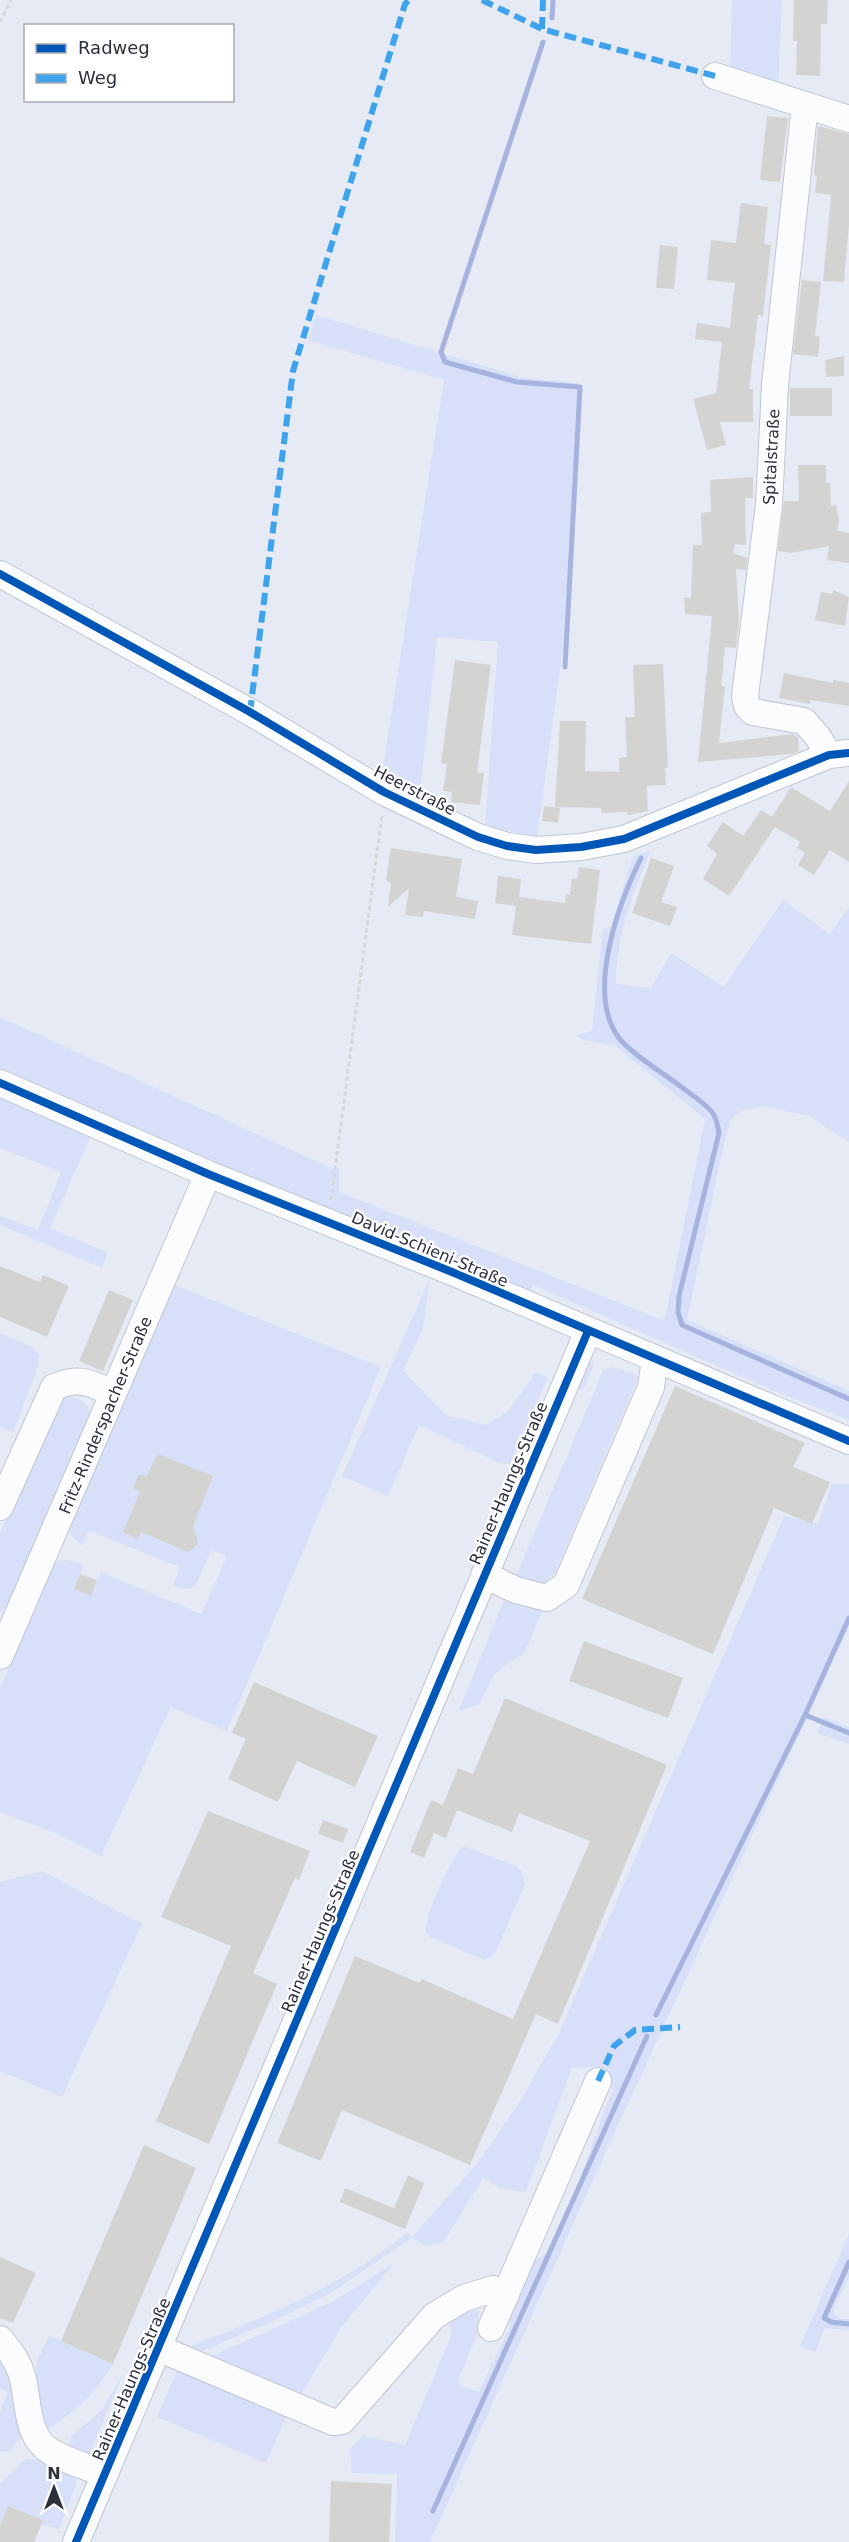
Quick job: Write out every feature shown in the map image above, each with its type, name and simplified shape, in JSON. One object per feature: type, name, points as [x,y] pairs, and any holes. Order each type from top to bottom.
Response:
[{"type":"street","points":[[715,76],[849,119]]},
{"type":"street","name":"Spitalstraße","points":[[805,105],[775,385],[769,505],[745,696],[747,706],[753,712],[804,721],[818,737],[839,754]]},
{"type":"street","name":"Heerstraße","points":[[0,574],[250,712],[384,792],[478,837],[507,846],[536,850],[581,847],[624,839],[839,754]]},
{"type":"street","name":"David-Schieni-Straße","points":[[0,1083],[208,1174],[327,1221],[849,1441]]},
{"type":"street","name":"Fritz-Rinderspacher-Straße","points":[[0,1656],[5,1628],[51,1543],[208,1174]]},
{"type":"street","name":"Rainer-Haungs-Straße","points":[[76,2542],[588,1331]]},
{"type":"street","points":[[484,1575],[516,1590],[547,1598],[566,1585],[651,1387],[655,1359]]},
{"type":"street","points":[[0,1507],[54,1387],[69,1380],[86,1382],[113,1394]]},
{"type":"street","points":[[491,2328],[598,2081]]},
{"type":"street","points":[[158,2348],[333,2422],[342,2421],[434,2316],[464,2298],[493,2289],[506,2295]]},
{"type":"street","name":"Rainer-Haungs-Straße","points":[[0,2339],[11,2353],[21,2374],[30,2420],[36,2436],[48,2451],[105,2474]]},
{"type":"path","points":[[0,22],[12,0]]},
{"type":"path","points":[[327,1221],[384,792]]},
{"type":"shaded area","points":[[732,0],[782,0],[778,91],[730,75]]},
{"type":"shaded area","points":[[316,315],[524,378],[578,383],[563,647],[537,838],[485,825],[498,642],[437,637],[419,801],[381,780],[444,380],[308,340]]},
{"type":"shaded area","points":[[650,851],[622,932],[616,984],[651,988],[671,953],[724,987],[783,900],[830,934],[849,907],[849,1142],[809,1116],[763,1106],[744,1110],[732,1118],[726,1134],[687,1320],[849,1391],[849,1420],[779,1393],[533,1285],[529,1297],[0,1072],[0,1017],[329,1167],[339,1169],[339,1192],[663,1320],[667,1310],[705,1119],[614,1045],[583,1040],[575,1035],[592,1031],[603,930],[610,929],[633,856]]},
{"type":"shaded area","points":[[0,1089],[94,1129],[50,1228],[108,1253],[102,1268],[0,1225],[0,1216],[38,1230],[61,1172],[0,1148]]},
{"type":"shaded area","points":[[430,1278],[423,1328],[403,1371],[446,1415],[486,1425],[508,1411],[536,1372],[548,1377],[510,1464],[500,1463],[419,1425],[388,1496],[342,1476]]},
{"type":"shaded area","points":[[174,1285],[381,1367],[227,1731],[171,1707],[101,1856],[53,1832],[0,1812],[0,1688],[53,1564],[64,1560],[84,1565],[75,1589],[91,1595],[101,1572],[201,1614],[227,1556],[211,1550],[196,1585],[185,1589],[173,1585],[180,1567],[89,1531],[82,1546],[70,1534],[70,1524]]},
{"type":"shaded area","points":[[0,1333],[32,1347],[39,1355],[38,1366],[13,1433],[0,1427]]},
{"type":"shaded area","points":[[591,1363],[594,1364],[584,1388],[581,1390],[575,1388],[582,1374]]},
{"type":"shaded area","points":[[611,1367],[633,1373],[638,1378],[555,1573],[541,1586],[514,1581],[603,1371]]},
{"type":"shaded area","points":[[64,1397],[82,1401],[88,1407],[92,1417],[10,1606],[0,1612],[0,1533],[55,1402]]},
{"type":"shaded area","points":[[832,1484],[849,1484],[849,1626],[607,2149],[430,2542],[395,2542],[397,2474],[352,2473],[350,2449],[363,2436],[405,2445],[452,2334],[448,2315],[479,2310],[477,2335],[458,2380],[462,2387],[479,2392],[511,2324],[509,2317],[531,2263],[554,2249],[613,2088],[595,2067],[572,2068],[526,2192],[500,2188],[483,2178],[443,2243],[426,2246],[411,2238],[476,2165],[521,2100],[559,2033],[784,1516],[818,1524]]},
{"type":"shaded area","points":[[507,1593],[544,1608],[524,1654],[508,1663],[493,1676],[479,1704],[459,1710]]},
{"type":"shaded area","points":[[824,1717],[849,1727],[849,1744],[817,1733]]},
{"type":"shaded area","points":[[464,1846],[516,1866],[522,1872],[525,1885],[496,1951],[492,1957],[484,1960],[430,1937],[426,1933],[429,1914],[439,1887]]},
{"type":"shaded area","points":[[42,1871],[142,1924],[62,2097],[0,2071],[0,1882]]},
{"type":"shaded area","points":[[408,2232],[411,2238],[331,2293],[198,2353],[186,2348],[302,2299],[356,2269]]},
{"type":"shaded area","points":[[849,2234],[849,2277],[834,2309],[839,2319],[849,2319],[849,2330],[824,2328],[816,2352],[800,2346]]},
{"type":"shaded area","points":[[394,2263],[343,2325],[299,2398],[208,2358],[334,2301]]},
{"type":"shaded area","points":[[49,2336],[113,2364],[84,2401],[48,2430],[40,2419],[39,2396],[35,2382],[37,2362]]},
{"type":"shaded area","points":[[0,2350],[12,2362],[23,2435],[10,2450],[0,2452],[0,2411],[8,2392],[0,2388]]},
{"type":"shaded area","points":[[178,2368],[287,2415],[266,2463],[157,2417]]},
{"type":"shaded area","points":[[124,2372],[90,2453],[74,2451],[69,2444],[72,2435],[101,2411]]},
{"type":"shaded area","points":[[26,2459],[55,2460],[79,2477],[59,2529],[41,2525],[43,2520],[8,2506],[0,2526],[0,2483]]},
{"type":"building","points":[[794,0],[828,0],[827,24],[821,24],[820,76],[796,75],[797,41],[793,41]]},
{"type":"building","points":[[767,116],[788,118],[780,182],[760,180]]},
{"type":"building","points":[[818,126],[849,134],[849,224],[844,282],[823,281],[831,195],[815,193],[817,176],[814,175]]},
{"type":"building","points":[[741,203],[768,207],[764,244],[771,245],[763,316],[758,315],[749,389],[753,389],[753,422],[720,422],[726,445],[707,450],[693,399],[716,393],[722,342],[695,339],[697,323],[730,328],[735,283],[707,280],[711,240],[736,243]]},
{"type":"building","points":[[660,245],[678,247],[674,289],[656,288]]},
{"type":"building","points":[[802,280],[821,282],[815,336],[820,337],[818,357],[793,354]]},
{"type":"building","points":[[844,356],[844,376],[826,377],[825,360]]},
{"type":"building","points":[[790,388],[832,388],[832,416],[790,416]]},
{"type":"building","points":[[798,465],[826,465],[826,483],[830,482],[831,506],[836,505],[839,521],[837,531],[849,533],[849,563],[827,560],[829,546],[791,553],[778,551],[784,501],[799,501]]},
{"type":"building","points":[[753,477],[753,498],[745,498],[746,545],[735,544],[733,553],[747,558],[746,570],[736,569],[739,622],[736,648],[725,647],[721,686],[725,686],[719,743],[792,734],[798,737],[799,751],[792,754],[698,762],[712,616],[685,614],[684,598],[691,598],[693,545],[702,545],[701,513],[711,512],[710,480]]},
{"type":"building","points":[[833,590],[849,597],[845,626],[815,620],[821,592],[832,594]]},
{"type":"building","points":[[455,660],[491,665],[477,772],[484,773],[480,805],[451,802],[452,792],[443,791],[447,764],[441,763]]},
{"type":"building","points":[[663,664],[668,768],[665,768],[666,785],[647,786],[648,811],[628,815],[627,812],[602,813],[601,808],[555,807],[560,721],[586,721],[585,771],[619,772],[619,758],[627,757],[625,717],[635,717],[633,665]]},
{"type":"building","points":[[784,673],[833,683],[833,680],[849,683],[849,706],[810,700],[810,704],[779,698]]},
{"type":"building","points":[[849,781],[849,862],[830,850],[814,875],[798,865],[805,853],[797,848],[800,842],[775,827],[729,896],[703,879],[717,854],[707,846],[723,822],[743,836],[761,810],[772,817],[791,787],[830,811]]},
{"type":"building","points":[[544,806],[560,808],[558,823],[542,821]]},
{"type":"building","points":[[391,848],[462,859],[456,897],[478,901],[475,919],[424,911],[423,917],[405,915],[409,888],[388,907],[391,884],[386,880]]},
{"type":"building","points":[[651,858],[674,866],[661,902],[677,907],[670,926],[632,913]]},
{"type":"building","points":[[579,867],[600,870],[591,944],[512,935],[516,906],[495,903],[498,876],[521,879],[519,897],[565,903],[566,894],[570,895],[572,878],[577,879]]},
{"type":"building","points":[[0,1266],[40,1282],[43,1275],[69,1286],[47,1337],[0,1317]]},
{"type":"building","points":[[109,1290],[133,1300],[103,1371],[79,1361]]},
{"type":"building","points":[[675,1386],[805,1443],[793,1467],[830,1482],[812,1524],[774,1508],[713,1654],[582,1599]]},
{"type":"building","points":[[158,1454],[213,1476],[193,1527],[198,1541],[197,1545],[188,1552],[141,1532],[138,1539],[123,1532],[140,1492],[133,1488],[139,1474],[146,1477]]},
{"type":"building","points":[[80,1574],[97,1580],[91,1596],[74,1589]]},
{"type":"building","points":[[584,1641],[683,1678],[668,1718],[569,1681]]},
{"type":"building","points":[[254,1682],[378,1736],[355,1787],[297,1761],[278,1802],[228,1779],[246,1739],[232,1733]]},
{"type":"building","points":[[505,1698],[667,1765],[558,2024],[536,2014],[470,2165],[342,2110],[321,2161],[277,2143],[355,1956],[420,1983],[422,1979],[513,2019],[590,1841],[519,1813],[512,1832],[457,1810],[446,1838],[434,1833],[424,1858],[410,1852],[431,1800],[443,1805],[458,1768],[473,1774]]},
{"type":"building","points":[[208,1811],[310,1851],[299,1880],[295,1878],[253,1973],[277,1984],[209,2144],[156,2121],[231,1946],[161,1917]]},
{"type":"building","points":[[323,1820],[348,1829],[343,1843],[318,1834]]},
{"type":"building","points":[[144,2145],[196,2168],[113,2364],[61,2341]]},
{"type":"building","points":[[408,2175],[424,2183],[405,2229],[340,2202],[345,2188],[394,2208]]},
{"type":"building","points":[[0,2257],[36,2273],[13,2323],[0,2318]]},
{"type":"building","points":[[331,2481],[392,2484],[389,2542],[329,2542]]},
{"type":"building","points":[[8,2506],[43,2520],[34,2542],[0,2542],[0,2526]]},
{"type":"waterway","points":[[552,18],[553,0]]},
{"type":"waterway","points":[[543,42],[441,352],[445,362],[517,382],[580,387],[565,667]]},
{"type":"waterway","points":[[641,858],[615,923],[609,948],[605,973],[605,997],[609,1019],[619,1038],[630,1049],[712,1111],[719,1133],[679,1296],[678,1312],[682,1325],[849,1399]]},
{"type":"waterway","points":[[849,1618],[805,1715],[849,1733]]},
{"type":"waterway","points":[[656,2015],[805,1715]]},
{"type":"waterway","points":[[433,2511],[647,2036]]},
{"type":"waterway","points":[[849,2262],[824,2318],[831,2322],[849,2324]]},
{"type":"marked path","points":[[250,712],[293,371],[405,4],[409,0]]},
{"type":"marked path","points":[[482,0],[542,29],[715,76]]},
{"type":"marked path","points":[[542,29],[543,0]]},
{"type":"marked path","points":[[598,2081],[614,2046],[635,2030],[680,2027]]},
{"type":"cycle path","points":[[0,574],[250,712],[384,792],[478,837],[507,846],[536,850],[581,847],[624,839],[829,755],[849,753]]},
{"type":"cycle path","points":[[0,1083],[208,1174],[452,1272],[849,1441]]},
{"type":"cycle path","points":[[76,2542],[588,1331]]}]
